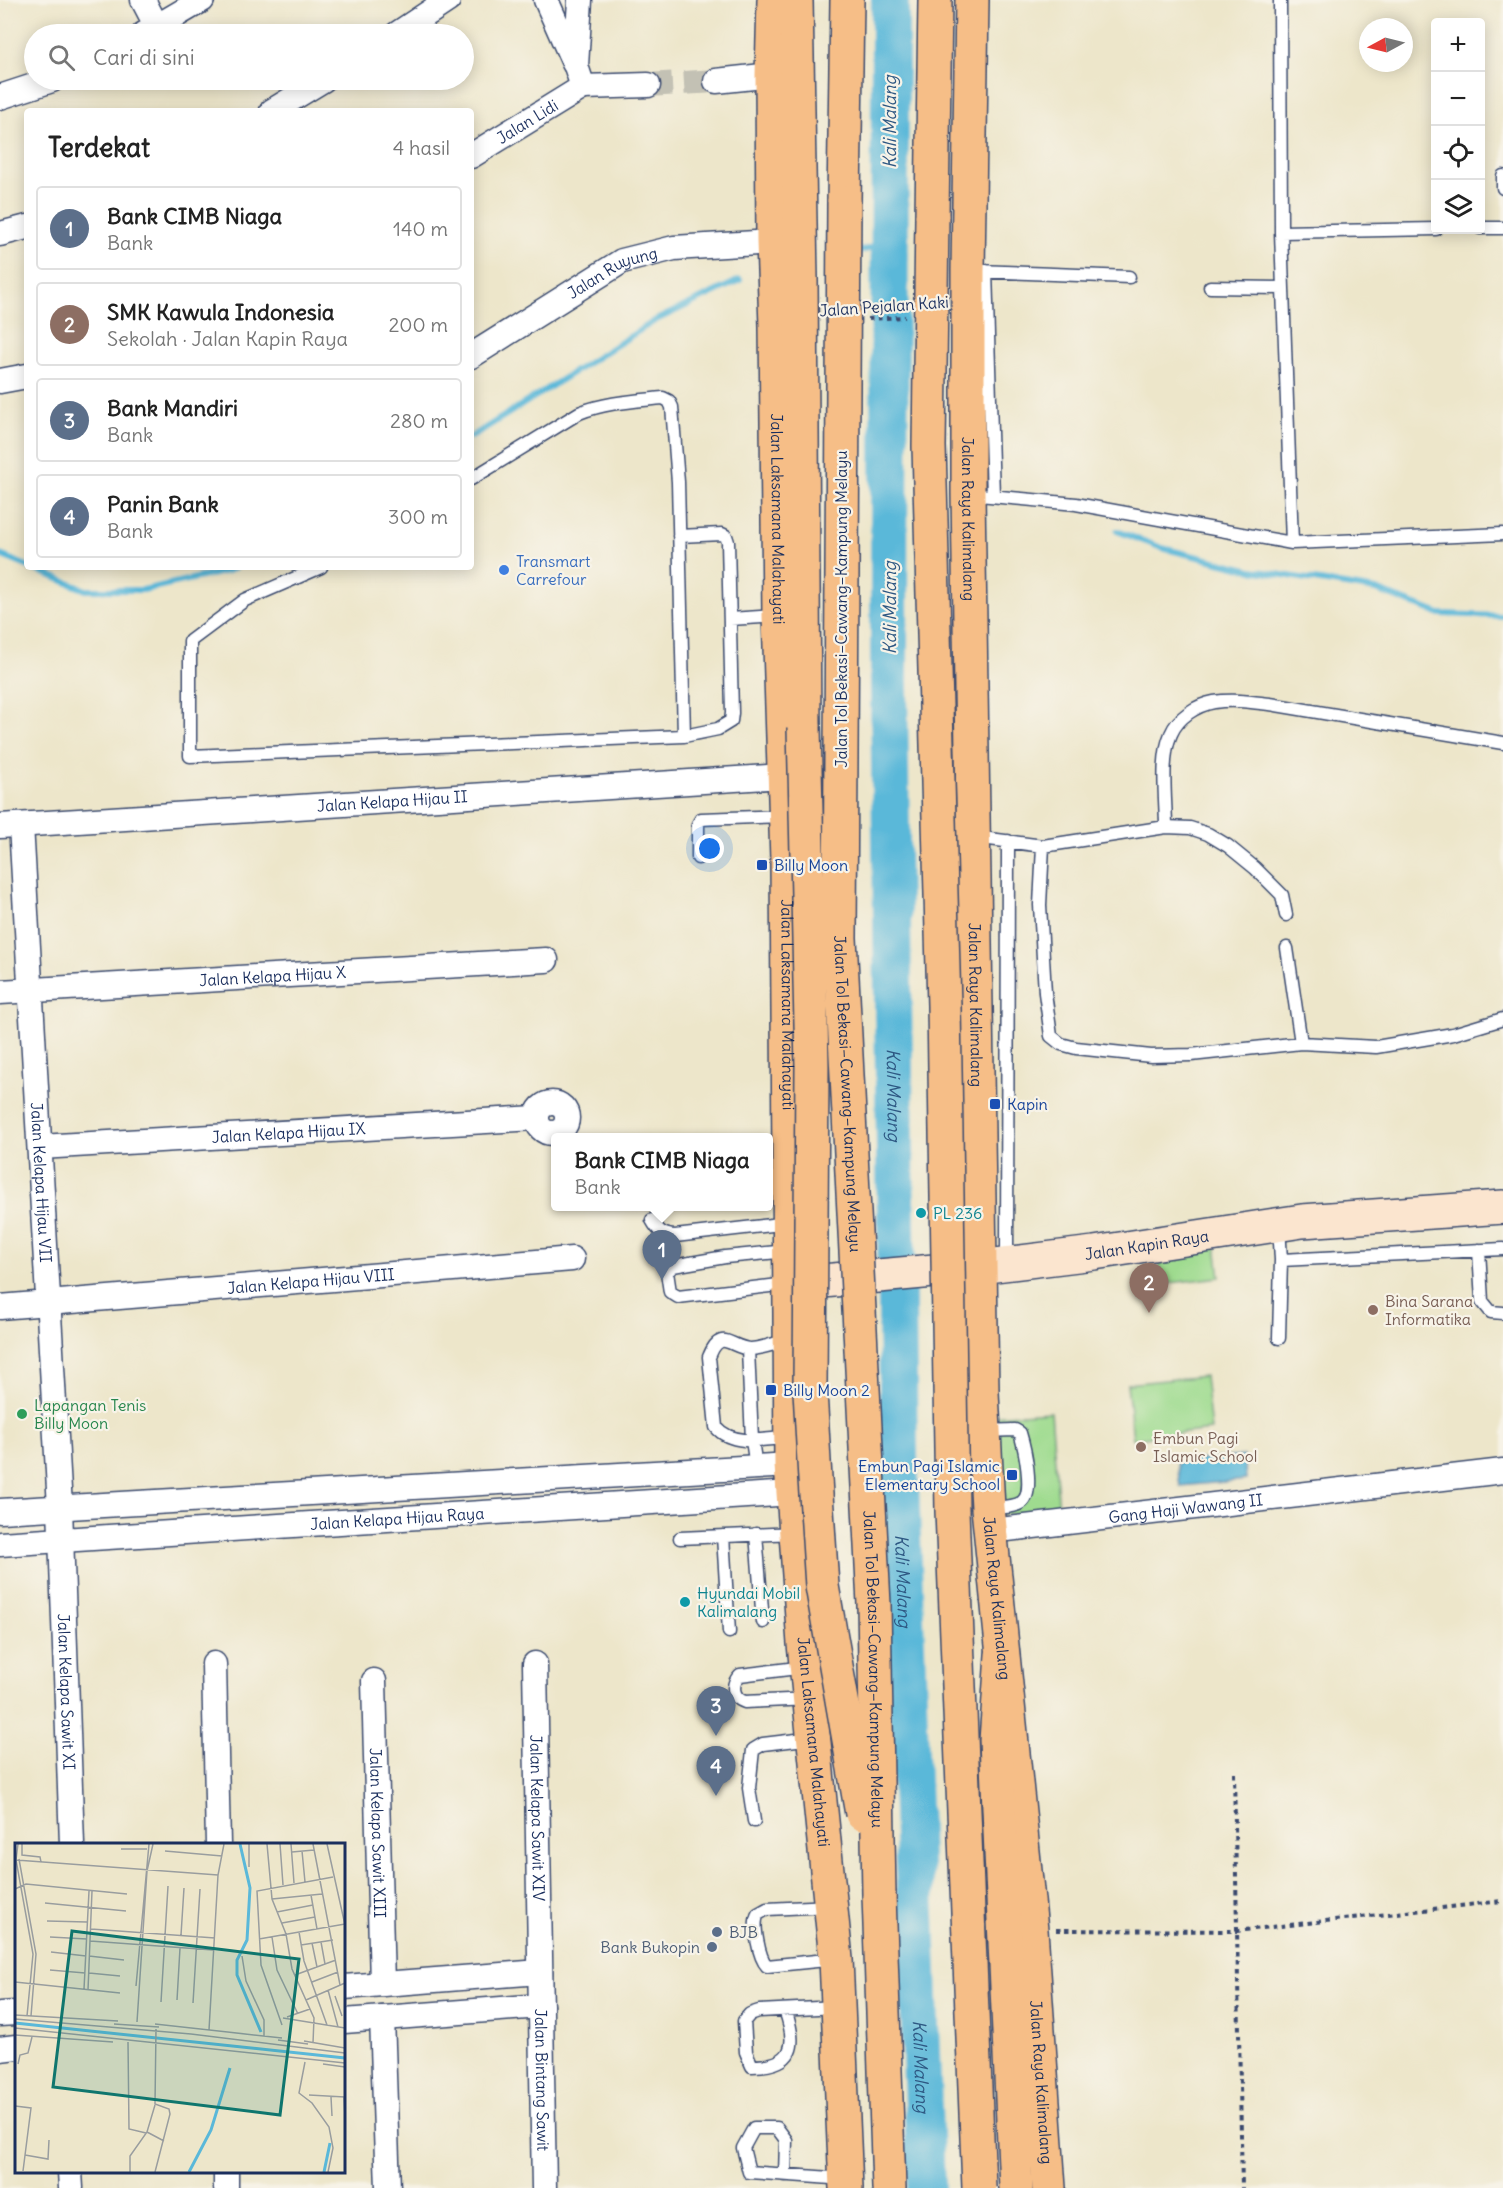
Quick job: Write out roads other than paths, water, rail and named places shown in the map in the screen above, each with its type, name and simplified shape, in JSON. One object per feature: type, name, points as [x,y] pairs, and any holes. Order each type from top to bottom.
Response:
[{"type":"main road","name":"Jalan Laksamana Malahayati","points":[[774,0],[773,248],[779,616],[787,860],[783,1155],[790,1237],[792,1465],[795,1533],[836,1959],[846,2184]]},
{"type":"main road","points":[[796,0],[801,279],[804,727],[812,1066],[810,1391],[822,1586],[856,1785],[879,1895]]},
{"type":"main road","name":"Jalan Tol Bekasi–Cawang–Kampung Melayu","points":[[847,0],[842,424],[840,938],[874,1605],[879,1895],[889,2188]]},
{"type":"main road","points":[[935,0],[929,446],[944,996],[952,1511],[979,2188]]},
{"type":"main road","name":"Jalan Raya Kalimalang","points":[[972,0],[980,495],[973,837],[978,1025],[993,1265],[984,1431],[989,1519],[1031,1930],[1049,2188]]},
{"type":"main road","points":[[1002,1655],[996,1741],[1016,2188]]},
{"type":"street","points":[[143,0],[149,24]]},
{"type":"street","points":[[163,24],[202,0]]},
{"type":"street","points":[[412,24],[448,0]]},
{"type":"street","points":[[546,0],[579,77]]},
{"type":"street","points":[[579,77],[580,0]]},
{"type":"street","points":[[716,81],[772,75]]},
{"type":"street","points":[[579,77],[648,85]]},
{"type":"street","name":"Jalan Lidi","points":[[474,154],[579,77]]},
{"type":"street","points":[[0,97],[24,89]]},
{"type":"street","points":[[277,108],[307,90]]},
{"type":"street","points":[[0,234],[24,228]]},
{"type":"street","name":"Jalan Ruyung","points":[[474,354],[622,261],[674,248],[773,248]]},
{"type":"street","points":[[0,381],[24,377]]},
{"type":"street","name":"Jalan Kelapa Hijau II","points":[[11,826],[784,776]]},
{"type":"street","name":"Jalan Kelapa Hijau VII","points":[[11,826],[30,990],[61,1540]]},
{"type":"street","name":"Jalan Kelapa Hijau X","points":[[0,992],[546,960]]},
{"type":"street","name":"Jalan Kelapa Hijau IX","points":[[39,1146],[536,1118]]},
{"type":"street","name":"Jalan Kapin Raya","points":[[789,1284],[1104,1252],[1279,1224],[1503,1207]]},
{"type":"street","name":"Jalan Kelapa Hijau VIII","points":[[0,1307],[572,1259]]},
{"type":"street","name":"Jalan Kelapa Hijau Raya","points":[[0,1511],[792,1465]]},
{"type":"street","name":"Jalan Kelapa Hijau Raya","points":[[0,1544],[622,1504],[792,1465]]},
{"type":"street","name":"Gang Haji Wawang II","points":[[989,1519],[1381,1485],[1503,1471]]},
{"type":"street","points":[[622,1504],[623,1475]]},
{"type":"street","name":"Jalan Kelapa Sawit XI","points":[[61,1540],[72,1843]]},
{"type":"street","points":[[214,1664],[218,1843]]},
{"type":"street","name":"Jalan Kelapa Sawit XIV","points":[[536,1664],[540,1972]]},
{"type":"street","name":"Jalan Kelapa Sawit XIII","points":[[374,1681],[382,1984]]},
{"type":"street","points":[[345,1987],[540,1972]]},
{"type":"street","name":"Jalan Bintang Sawit","points":[[540,1972],[544,2188]]},
{"type":"street","points":[[345,2021],[541,2006]]},
{"type":"street","points":[[0,2014],[15,2013]]},
{"type":"street","points":[[382,2018],[388,2188]]},
{"type":"street","points":[[0,2049],[15,2047]]},
{"type":"street","points":[[70,2173],[71,2188]]},
{"type":"lane","points":[[1280,0],[1281,232],[1292,543]]},
{"type":"lane","points":[[1503,176],[1503,188]]},
{"type":"lane","points":[[1485,228],[1503,228]]},
{"type":"lane","points":[[1281,232],[1431,229]]},
{"type":"lane","points":[[977,271],[1129,278]]},
{"type":"lane","points":[[1210,287],[1283,288]]},
{"type":"lane","points":[[474,477],[579,413],[609,404],[663,398],[669,401],[672,407],[678,482],[684,736]]},
{"type":"lane","points":[[980,495],[1076,504],[1292,543],[1503,534]]},
{"type":"lane","points":[[314,570],[244,600],[190,641],[190,756],[684,736],[718,729],[731,721],[728,542],[726,536],[714,534],[679,536]]},
{"type":"lane","points":[[730,619],[779,616]]},
{"type":"lane","points":[[1166,827],[1166,754],[1171,733],[1182,718],[1195,708],[1214,702],[1241,701],[1270,704],[1503,743]]},
{"type":"lane","points":[[698,858],[698,824],[701,819],[785,816]]},
{"type":"lane","points":[[973,837],[1043,846],[1166,827],[1190,828],[1208,834],[1228,846],[1255,868],[1282,895],[1287,915]]},
{"type":"lane","points":[[993,1265],[1008,842]]},
{"type":"lane","points":[[1043,846],[1040,905],[1045,993],[1051,1036],[1061,1044],[1076,1048],[1151,1056],[1191,1055],[1301,1043],[1376,1047],[1453,1034],[1503,1019]]},
{"type":"lane","points":[[1287,948],[1301,1043]]},
{"type":"lane","points":[[652,1220],[658,1230],[665,1235],[790,1237]]},
{"type":"lane","points":[[1279,1224],[1281,1260],[1279,1338]]},
{"type":"lane","points":[[789,1284],[678,1297],[670,1292],[667,1272],[673,1266],[725,1257],[790,1237]]},
{"type":"lane","points":[[1281,1260],[1503,1249]]},
{"type":"lane","points":[[1479,1250],[1482,1301],[1491,1312],[1503,1313]]},
{"type":"lane","points":[[790,1339],[766,1347],[748,1349],[727,1340],[718,1342],[712,1348],[709,1357],[716,1427],[721,1433],[733,1438],[752,1440],[792,1465]]},
{"type":"lane","points":[[748,1349],[752,1440],[756,1467]]},
{"type":"lane","points":[[680,1538],[795,1533]]},
{"type":"lane","points":[[756,1534],[763,1622]]},
{"type":"lane","points":[[723,1536],[729,1632]]},
{"type":"lane","points":[[807,1667],[740,1675],[735,1680],[734,1688],[739,1700],[745,1702],[811,1699]]},
{"type":"lane","points":[[754,1821],[749,1788],[753,1750],[763,1744],[815,1738]]},
{"type":"lane","points":[[832,1906],[767,1909],[759,1913],[756,1921],[759,1955],[767,1966],[836,1959]]},
{"type":"lane","points":[[785,2010],[790,2023],[791,2043],[788,2057],[766,2066],[752,2066],[746,2052],[744,2022],[750,2014],[759,2011],[839,2007]]},
{"type":"lane","points":[[785,2175],[786,2140],[777,2128],[754,2128],[743,2148],[749,2172],[846,2184]]},
{"type":"water","points":[[1244,1456],[1246,1480],[1180,1486],[1177,1462]]},
{"type":"waterway","name":"Kali Malang","points":[[890,0],[889,689],[899,1456],[926,2188]]},
{"type":"waterway","points":[[853,253],[889,243]]},
{"type":"waterway","points":[[474,435],[656,320],[740,280]]},
{"type":"waterway","points":[[1117,531],[1162,548],[1251,570],[1376,590],[1440,614],[1503,616]]},
{"type":"waterway","points":[[0,555],[24,565]]},
{"type":"waterway","points":[[36,570],[86,590],[143,590],[229,570]]},
{"type":"tunnel","points":[[648,85],[716,81]]},
{"type":"place","name":"Transmart Carrefour","points":[[504,570]]},
{"type":"place","name":"Billy Moon","points":[[762,865]]},
{"type":"place","name":"Kapin","points":[[995,1104]]},
{"type":"place","name":"PL 236","points":[[921,1213]]},
{"type":"place","name":"Bank CIMB Niaga","points":[[662,1280]]},
{"type":"place","name":"Bina Sarana Informatika","points":[[1373,1310]]},
{"type":"place","name":"SMK Kawula Indonesia","points":[[1149,1313]]},
{"type":"place","name":"Billy Moon 2","points":[[771,1390]]},
{"type":"place","name":"Lapangan Tenis Billy Moon","points":[[22,1414]]},
{"type":"place","name":"Embun Pagi Islamic School","points":[[1141,1447]]},
{"type":"place","name":"Embun Pagi Islamic Elementary School","points":[[1012,1475]]},
{"type":"place","name":"Hyundai Mobil Kalimalang","points":[[685,1602]]},
{"type":"place","name":"Bank Mandiri","points":[[716,1736]]},
{"type":"place","name":"Panin Bank","points":[[716,1796]]},
{"type":"place","name":"BJB","points":[[717,1932]]},
{"type":"place","name":"Bank Bukopin","points":[[712,1947]]}]
